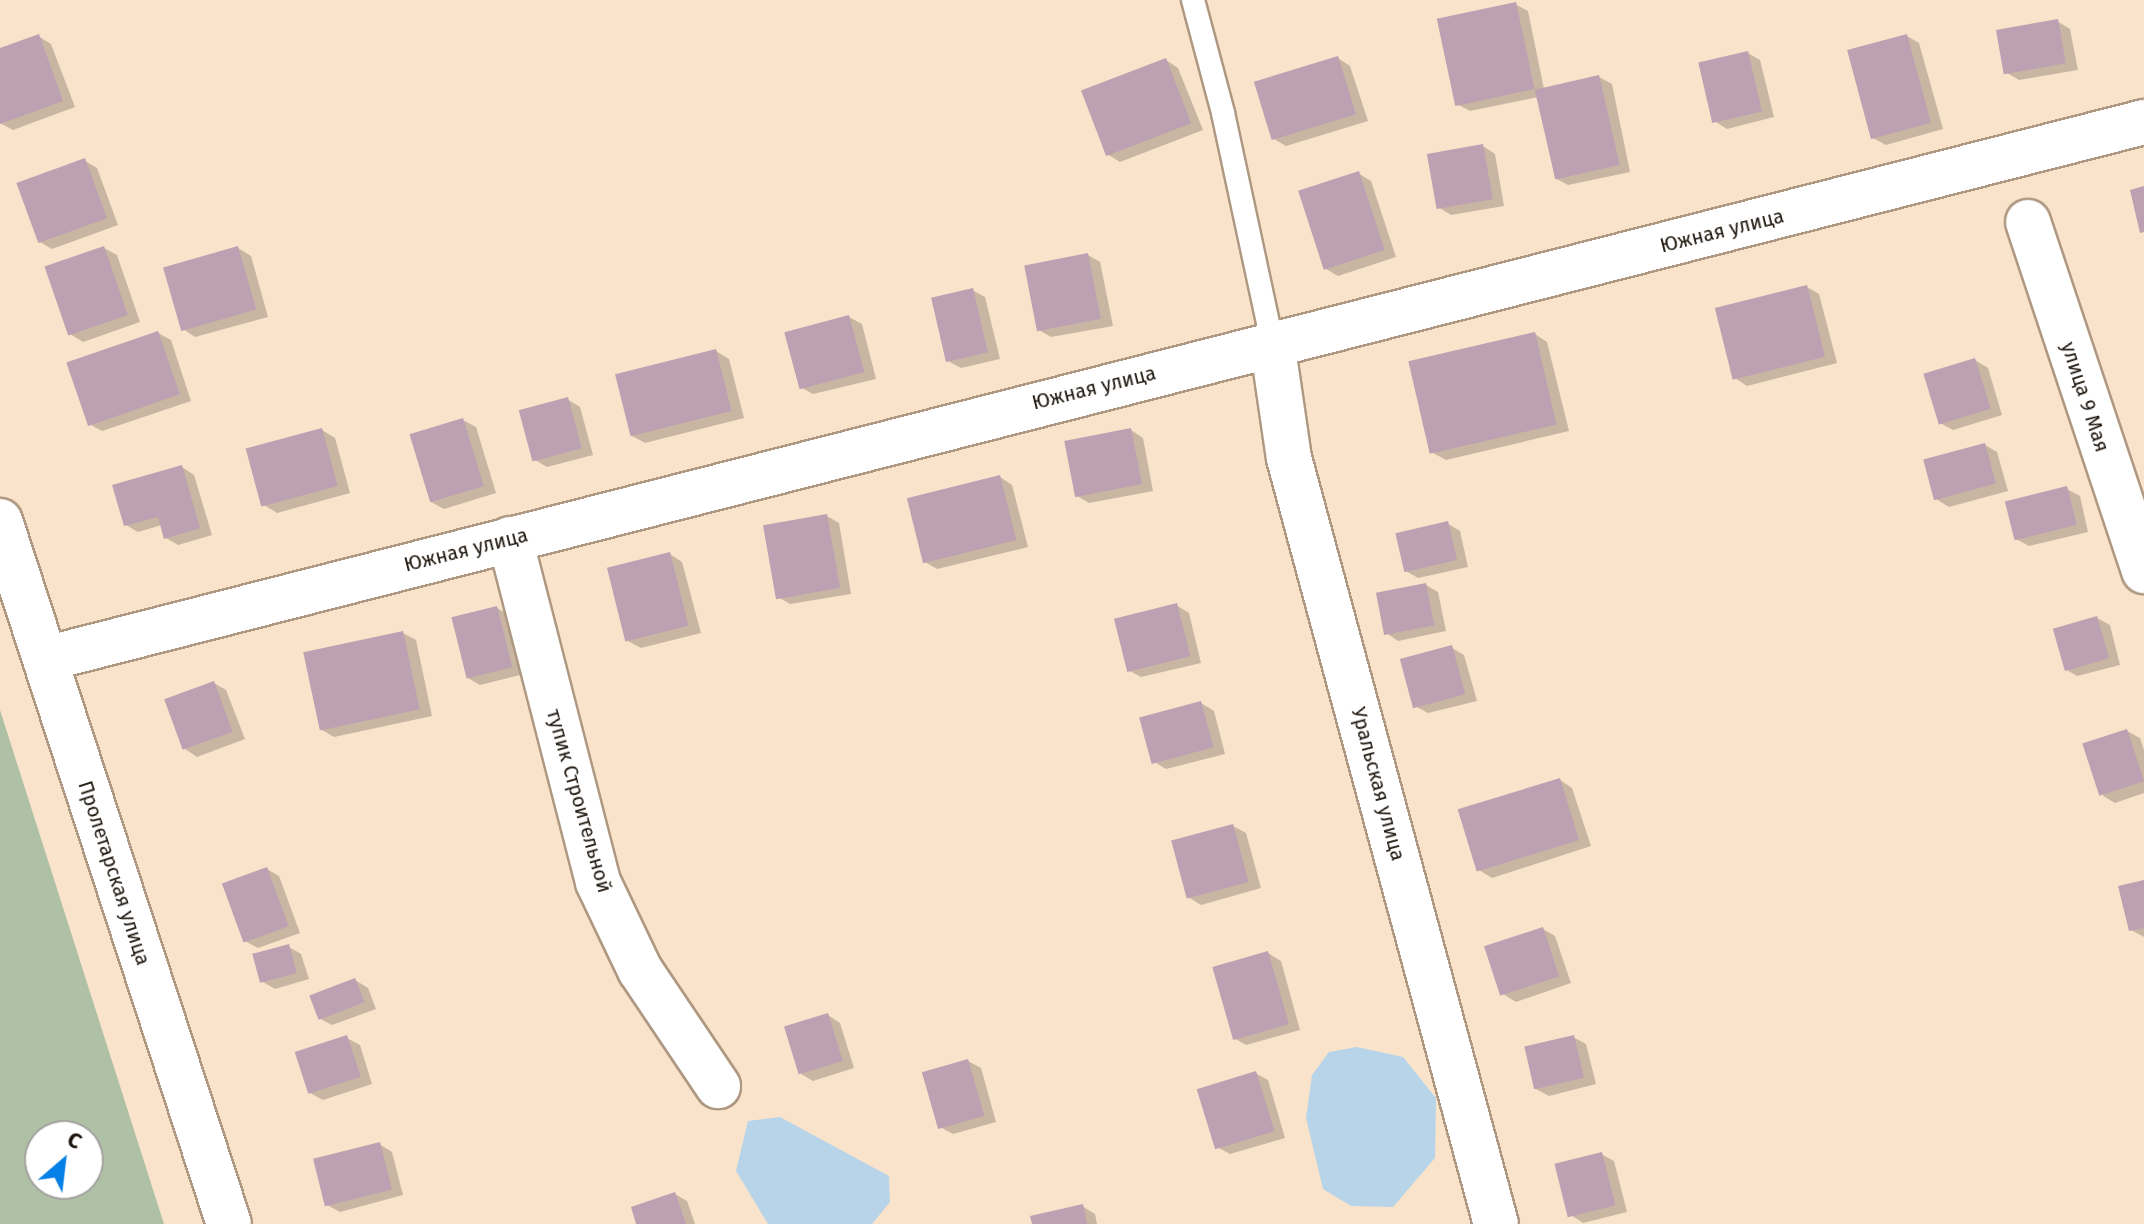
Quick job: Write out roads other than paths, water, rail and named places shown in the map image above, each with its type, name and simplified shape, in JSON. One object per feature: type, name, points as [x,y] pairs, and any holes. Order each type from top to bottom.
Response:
[{"type":"street","name":"Южная улица","points":[[45,659],[1272,342],[2144,122]]},
{"type":"street","name":"улица 9 Мая","points":[[2028,222],[2144,571]]},
{"type":"street","name":"Уральская улица","points":[[1272,342],[1289,458],[1496,1224]]},
{"type":"street","name":"Пролетарская улица","points":[[0,521],[229,1224]]},
{"type":"street","name":"тупик Строительной","points":[[510,539],[598,882],[640,970],[718,1086]]},
{"type":"lane","points":[[1193,0],[1223,113],[1272,342]]},
{"type":"water","points":[[1357,1047],[1403,1057],[1436,1098],[1435,1158],[1393,1207],[1351,1206],[1323,1189],[1306,1118],[1312,1075],[1329,1052]]},
{"type":"water","points":[[780,1117],[889,1176],[890,1202],[872,1224],[768,1224],[736,1171],[748,1121]]}]
